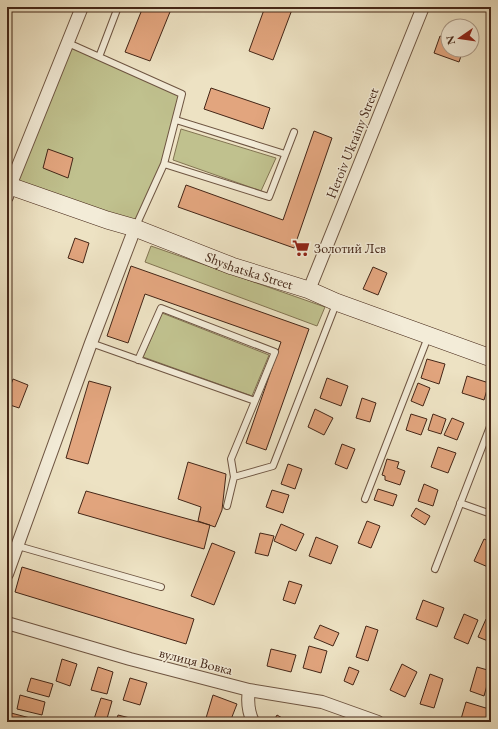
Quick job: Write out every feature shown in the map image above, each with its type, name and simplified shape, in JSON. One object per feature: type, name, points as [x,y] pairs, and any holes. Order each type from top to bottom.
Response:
[{"type":"street","points":[[8,190],[82,7]]},
{"type":"street","name":"Heroiv Ukrainy Street","points":[[309,290],[424,7]]},
{"type":"street","name":"Shyshatska Street","points":[[8,190],[135,228],[232,266],[309,290],[336,302],[491,358]]},
{"type":"street","points":[[7,574],[135,228]]},
{"type":"street","name":"вулиця Вовка","points":[[7,623],[130,659],[249,690],[322,702],[378,722]]},
{"type":"street","points":[[249,690],[247,701],[250,716],[253,722]]},
{"type":"lane","points":[[99,57],[118,7]]},
{"type":"lane","points":[[68,43],[182,94],[164,164],[135,228]]},
{"type":"lane","points":[[176,120],[285,154]]},
{"type":"lane","points":[[164,164],[269,197],[294,132]]},
{"type":"lane","points":[[234,477],[273,466],[336,302]]},
{"type":"lane","points":[[138,360],[161,308],[275,352],[231,459],[234,477],[227,506]]},
{"type":"lane","points":[[365,500],[429,335]]},
{"type":"lane","points":[[91,344],[255,401]]},
{"type":"lane","points":[[435,569],[491,424]]},
{"type":"lane","points":[[460,503],[491,514]]},
{"type":"lane","points":[[18,546],[161,587]]},
{"type":"green space","points":[[68,43],[182,94],[164,164],[135,228],[10,186]]},
{"type":"green space","points":[[181,129],[276,158],[261,191],[173,160]]},
{"type":"green space","points":[[151,246],[325,307],[317,326],[145,262]]},
{"type":"green space","points":[[162,313],[269,355],[252,396],[143,357]]},
{"type":"building","points":[[143,7],[172,7],[150,61],[125,52]]},
{"type":"building","points":[[265,7],[293,7],[273,60],[249,51]]},
{"type":"building","points":[[440,36],[440,55],[434,53]]},
{"type":"building","points":[[448,58],[460,58],[459,62]]},
{"type":"building","points":[[211,88],[270,108],[263,129],[204,109]]},
{"type":"building","points":[[314,131],[332,138],[294,248],[178,207],[186,185],[283,220]]},
{"type":"building","points":[[48,149],[73,158],[68,178],[43,168]]},
{"type":"building","points":[[75,238],[89,243],[83,263],[68,258]]},
{"type":"building","points":[[131,266],[309,329],[266,450],[246,443],[281,342],[145,294],[128,343],[107,336]]},
{"type":"building","points":[[373,267],[387,273],[378,295],[363,289]]},
{"type":"building","points":[[427,359],[445,364],[439,384],[421,378]]},
{"type":"building","points":[[467,376],[489,383],[484,400],[462,393]]},
{"type":"building","points":[[327,378],[348,386],[341,406],[320,398]]},
{"type":"building","points":[[13,379],[28,385],[19,408],[7,404],[7,395]]},
{"type":"building","points":[[89,381],[111,387],[88,464],[66,458]]},
{"type":"building","points":[[418,383],[430,388],[423,406],[411,401]]},
{"type":"building","points":[[362,398],[376,403],[370,422],[356,418]]},
{"type":"building","points":[[315,409],[333,418],[324,435],[308,427]]},
{"type":"building","points":[[411,414],[427,419],[421,435],[406,430]]},
{"type":"building","points":[[433,414],[446,419],[441,434],[428,430]]},
{"type":"building","points":[[452,418],[464,423],[457,440],[444,435]]},
{"type":"building","points":[[342,444],[355,449],[347,469],[335,464]]},
{"type":"building","points":[[438,447],[456,453],[448,473],[431,467]]},
{"type":"building","points":[[387,459],[399,462],[397,468],[405,471],[400,485],[385,480],[385,476],[382,475]]},
{"type":"building","points":[[188,462],[226,474],[222,510],[215,527],[198,521],[201,507],[178,499]]},
{"type":"building","points":[[288,464],[302,469],[295,489],[281,484]]},
{"type":"building","points":[[424,484],[438,490],[433,506],[418,501]]},
{"type":"building","points":[[378,489],[397,495],[393,506],[374,500]]},
{"type":"building","points":[[272,490],[289,495],[283,513],[266,507]]},
{"type":"building","points":[[86,491],[210,525],[204,549],[78,513]]},
{"type":"building","points":[[416,508],[430,516],[425,525],[411,516]]},
{"type":"building","points":[[367,521],[380,526],[371,548],[358,543]]},
{"type":"building","points":[[281,524],[304,534],[296,551],[274,541]]},
{"type":"building","points":[[260,533],[274,536],[268,556],[255,553]]},
{"type":"building","points":[[316,537],[338,546],[331,564],[309,556]]},
{"type":"building","points":[[484,539],[491,542],[491,560],[488,567],[474,561]]},
{"type":"building","points":[[212,543],[235,552],[214,605],[191,596]]},
{"type":"building","points":[[22,567],[194,619],[186,644],[15,592]]},
{"type":"building","points":[[289,581],[302,585],[295,604],[283,600]]},
{"type":"building","points":[[423,600],[444,608],[437,627],[416,619]]},
{"type":"building","points":[[464,614],[478,620],[468,644],[454,638]]},
{"type":"building","points":[[486,619],[491,621],[491,636],[488,641],[478,637]]},
{"type":"building","points":[[320,625],[339,633],[333,646],[314,638]]},
{"type":"building","points":[[366,626],[378,630],[368,661],[356,657]]},
{"type":"building","points":[[309,646],[327,651],[321,673],[303,668]]},
{"type":"building","points":[[271,649],[296,655],[291,672],[267,666]]},
{"type":"building","points":[[62,659],[77,664],[70,686],[56,681]]},
{"type":"building","points":[[402,664],[417,672],[405,697],[390,690]]},
{"type":"building","points":[[98,667],[113,672],[107,694],[91,690]]},
{"type":"building","points":[[349,667],[359,671],[353,685],[344,681]]},
{"type":"building","points":[[477,667],[491,671],[484,696],[470,691]]},
{"type":"building","points":[[430,674],[443,679],[434,708],[420,704]]},
{"type":"building","points":[[31,678],[53,684],[49,697],[27,691]]},
{"type":"building","points":[[130,678],[147,683],[140,705],[123,700]]},
{"type":"building","points":[[20,695],[45,702],[42,715],[17,709]]},
{"type":"building","points":[[213,695],[237,704],[230,722],[219,722],[206,718]]},
{"type":"building","points":[[101,698],[112,701],[106,722],[93,722]]},
{"type":"building","points":[[466,702],[489,709],[485,722],[469,722],[461,719]]},
{"type":"building","points":[[11,713],[34,719],[33,722],[9,722]]},
{"type":"building","points":[[118,715],[134,719],[133,722],[116,722]]},
{"type":"building","points":[[277,715],[289,722],[273,722]]},
{"type":"place","name":"Золотий Лев","points":[[301,248]]}]
